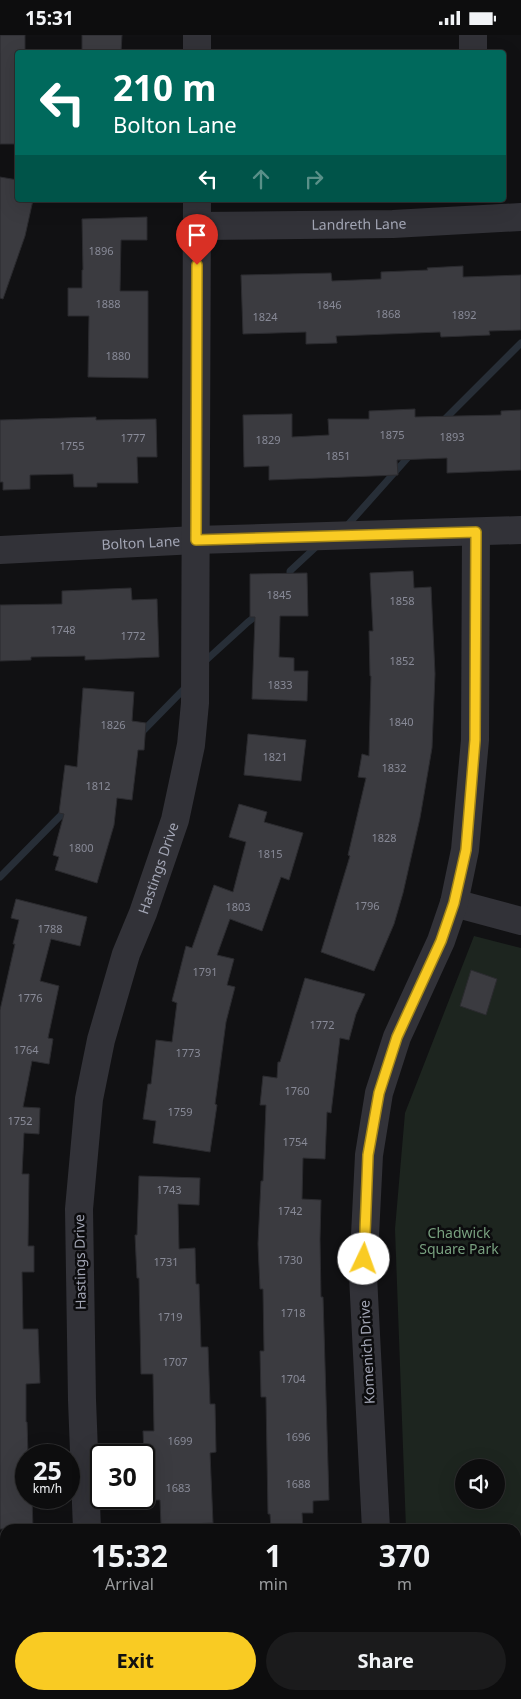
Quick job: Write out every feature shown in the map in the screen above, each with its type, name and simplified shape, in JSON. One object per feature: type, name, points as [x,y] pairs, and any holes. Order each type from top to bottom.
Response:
[{"type":"street","points":[[197,35],[197,50]]},
{"type":"street","points":[[473,35],[473,50]]},
{"type":"street","name":"Landreth Lane","points":[[197,213],[393,224],[472,209],[521,217]]},
{"type":"street","name":"Hastings Drive","points":[[87,1524],[82,1400],[79,1209],[89,1099],[101,1040],[126,954],[143,913],[175,820],[191,745],[195,703],[197,213]]},
{"type":"street","name":"Bolton Lane","points":[[0,550],[196,540],[521,530]]},
{"type":"street","name":"Komenich Drive","points":[[376,1524],[363,1277],[368,1155],[379,1093],[397,1037],[441,941],[454,903],[466,850],[475,740],[476,532]]},
{"type":"street","points":[[454,903],[521,921]]},
{"type":"green space","name":"Chadwick Square Park","points":[[474,936],[521,948],[521,1524],[406,1524],[395,1229],[405,1113]]},
{"type":"building","points":[[0,35],[25,35],[25,50],[15,50],[15,144],[0,144]]},
{"type":"building","points":[[82,35],[122,35],[121,50],[82,50]]},
{"type":"building","points":[[0,177],[15,180],[15,202],[33,202],[25,236],[3,299],[0,298]]},
{"type":"building","points":[[147,217],[147,240],[121,240],[120,291],[148,291],[148,378],[88,377],[89,316],[68,316],[68,288],[82,288],[82,219]]},
{"type":"building","points":[[463,266],[463,277],[521,275],[521,330],[489,331],[490,335],[441,337],[440,332],[336,336],[337,343],[306,344],[306,332],[243,334],[241,275],[331,273],[332,281],[381,279],[381,272]]},
{"type":"building","points":[[415,409],[415,417],[501,415],[501,411],[521,410],[521,470],[447,473],[447,458],[397,460],[398,475],[269,480],[269,466],[244,467],[243,415],[292,414],[292,437],[329,435],[328,419],[369,419],[369,411]]},
{"type":"building","points":[[96,417],[96,420],[156,419],[157,457],[137,457],[138,483],[97,483],[97,487],[74,487],[73,474],[30,475],[30,489],[3,490],[3,482],[0,482],[0,420]]},
{"type":"building","points":[[413,571],[414,588],[431,587],[435,674],[432,748],[420,818],[403,893],[394,924],[374,971],[321,952],[350,856],[348,855],[366,778],[358,777],[362,754],[369,756],[371,676],[369,631],[373,631],[370,573]]},
{"type":"building","points":[[307,573],[308,616],[280,616],[279,657],[294,658],[294,671],[308,671],[307,701],[252,699],[255,617],[250,617],[250,574]]},
{"type":"building","points":[[131,588],[132,600],[157,599],[159,657],[85,660],[85,656],[31,657],[31,660],[0,661],[0,605],[62,604],[62,591]]},
{"type":"building","points":[[83,688],[134,692],[132,721],[146,723],[144,750],[138,750],[132,800],[117,798],[114,825],[97,883],[55,870],[59,857],[53,855],[64,814],[59,813],[65,765],[77,767]]},
{"type":"building","points":[[248,734],[306,740],[301,781],[244,775]]},
{"type":"building","points":[[239,804],[267,812],[264,822],[303,833],[289,880],[281,877],[262,931],[230,919],[217,955],[234,959],[227,985],[235,987],[226,1022],[210,1152],[153,1143],[156,1121],[143,1119],[148,1084],[151,1084],[156,1040],[172,1042],[177,1003],[172,1001],[186,946],[192,948],[214,885],[233,892],[246,842],[229,837]]},
{"type":"building","points":[[16,899],[87,917],[80,946],[51,939],[40,981],[59,986],[48,1038],[53,1039],[49,1064],[32,1061],[23,1107],[40,1108],[39,1134],[24,1133],[22,1174],[29,1174],[28,1246],[34,1246],[34,1272],[22,1272],[23,1329],[38,1329],[40,1383],[26,1384],[28,1444],[15,1444],[15,1509],[32,1509],[33,1524],[0,1524],[0,1010],[19,920],[11,918]]},
{"type":"building","points":[[471,970],[497,979],[486,1015],[460,1006]]},
{"type":"building","points":[[305,978],[365,994],[356,1014],[349,1040],[340,1038],[331,1113],[327,1112],[325,1159],[303,1158],[302,1199],[321,1200],[321,1297],[323,1297],[329,1500],[313,1501],[313,1513],[302,1513],[303,1524],[271,1524],[270,1514],[268,1514],[266,1397],[261,1397],[260,1351],[264,1351],[263,1289],[260,1289],[258,1244],[266,1105],[260,1105],[263,1076],[277,1078],[278,1062],[280,1062]]},
{"type":"building","points":[[139,1176],[200,1178],[199,1205],[178,1204],[179,1249],[195,1248],[196,1284],[199,1284],[201,1347],[208,1347],[210,1404],[215,1404],[216,1452],[210,1453],[213,1523],[161,1524],[160,1500],[155,1500],[155,1444],[144,1444],[143,1431],[154,1431],[153,1374],[141,1374],[139,1278],[137,1278],[135,1235],[137,1235]]},
{"type":"waterway","points":[[443,421],[521,343]]},
{"type":"waterway","points":[[345,528],[411,454]]},
{"type":"waterway","points":[[290,581],[290,571],[318,545]]},
{"type":"waterway","points":[[203,663],[261,612]]},
{"type":"waterway","points":[[140,734],[187,686]]},
{"type":"waterway","points":[[0,877],[68,808]]},
{"type":"route","points":[[197,265],[196,540],[476,532],[475,740],[466,850],[454,903],[441,941],[397,1037],[379,1093],[368,1155],[364,1259]]}]
